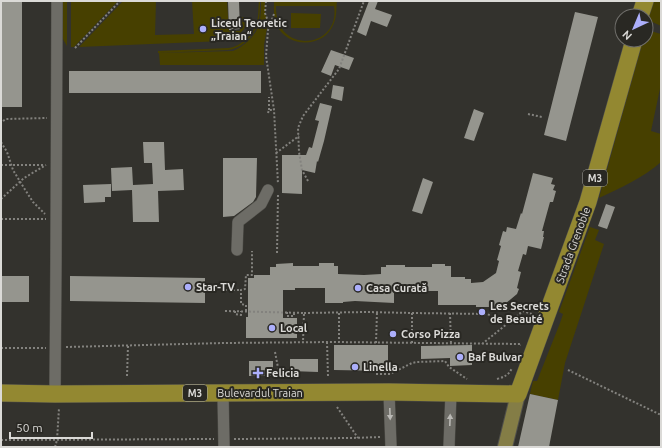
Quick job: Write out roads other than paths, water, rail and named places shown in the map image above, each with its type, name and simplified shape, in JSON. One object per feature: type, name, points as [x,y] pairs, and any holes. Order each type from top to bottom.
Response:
[{"type":"highway","name":"Strada Grenoble","points":[[518,394],[588,202],[632,48]]},
{"type":"highway","name":"Bulevardul Traian","points":[[1,393],[57,401],[223,393],[389,392],[518,394]]},
{"type":"main road","name":"Strada Grenoble","points":[[505,447],[518,394]]},
{"type":"lane","points":[[57,1],[55,348],[57,401]]},
{"type":"lane","points":[[237,250],[238,222],[261,204],[268,190]]},
{"type":"lane","points":[[389,392],[391,442]]},
{"type":"lane","points":[[223,393],[224,443]]},
{"type":"lane","points":[[449,447],[451,393]]},
{"type":"place","name":"Liceul Teoretic „Traian“","points":[[203,29]]},
{"type":"place","name":"Star-TV","points":[[188,287]]},
{"type":"place","name":"Casa Curată","points":[[358,288]]},
{"type":"place","name":"Les Secrets de Beauté","points":[[482,312]]},
{"type":"place","name":"Local","points":[[272,328]]},
{"type":"place","name":"Corso Pizza","points":[[393,334]]},
{"type":"place","name":"Baf Bulvar","points":[[460,357]]},
{"type":"place","name":"Linella","points":[[355,367]]},
{"type":"place","name":"Felicia","points":[[258,373]]}]
